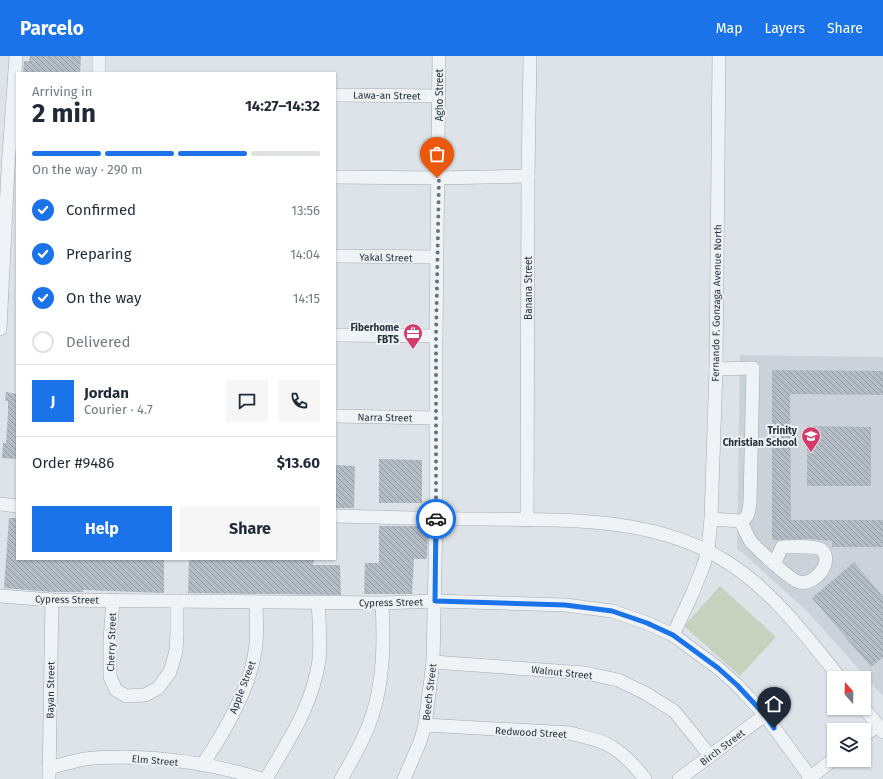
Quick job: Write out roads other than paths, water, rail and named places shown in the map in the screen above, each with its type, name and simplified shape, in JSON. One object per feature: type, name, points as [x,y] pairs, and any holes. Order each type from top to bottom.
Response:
[{"type":"street","points":[[0,329],[12,169],[16,56]]},
{"type":"street","points":[[99,56],[99,72]]},
{"type":"street","name":"Agho Street","points":[[436,519],[436,336],[440,56]]},
{"type":"street","name":"Banana Street","points":[[527,520],[528,176],[530,56]]},
{"type":"street","name":"Fernando F. Gonzaga Avenue North","points":[[673,635],[693,592],[708,550],[711,519],[716,369],[719,56]]},
{"type":"street","name":"Lawa-an Street","points":[[336,95],[439,96]]},
{"type":"street","points":[[336,177],[439,178],[528,176]]},
{"type":"street","name":"Yakal Street","points":[[336,256],[437,257]]},
{"type":"street","points":[[336,335],[436,336]]},
{"type":"street","points":[[711,519],[741,521],[745,519],[748,514],[750,502],[753,368],[716,369]]},
{"type":"street","name":"Narra Street","points":[[336,416],[436,418]]},
{"type":"street","points":[[0,504],[16,506]]},
{"type":"street","points":[[336,516],[584,521],[613,524],[685,541],[708,550],[748,577],[765,591],[834,671]]},
{"type":"street","name":"Beech Street","points":[[404,779],[418,748],[425,725],[433,662],[436,519]]},
{"type":"street","points":[[741,521],[751,542],[774,564]]},
{"type":"street","name":"Cypress Street","points":[[0,596],[52,600],[382,603],[435,601],[565,605],[612,611],[647,623],[673,635],[696,651],[732,680],[765,715],[809,778]]},
{"type":"street","name":"Bayan Street","points":[[49,774],[52,600]]},
{"type":"street","name":"Cherry Street","points":[[113,600],[110,639],[110,677],[116,690],[126,696],[145,695],[158,688],[170,672],[176,645],[177,600]]},
{"type":"street","name":"Apple Street","points":[[202,765],[220,738],[250,672],[255,651],[256,602]]},
{"type":"street","points":[[266,779],[297,727],[312,692],[319,659],[318,602]]},
{"type":"street","points":[[342,779],[363,739],[379,690],[383,632],[382,603]]},
{"type":"street","name":"Walnut Street","points":[[433,662],[585,673],[618,680],[646,693],[674,711],[710,756]]},
{"type":"street","name":"Birch Street","points":[[679,779],[765,715]]},
{"type":"street","points":[[870,715],[880,728],[871,732]]},
{"type":"street","name":"Redwood Street","points":[[425,725],[570,733],[611,746],[635,765],[646,779]]},
{"type":"street","name":"Elm Street","points":[[49,774],[85,759],[108,757],[154,758],[202,765],[261,779]]},
{"type":"street","points":[[809,778],[827,764]]},
{"type":"place","name":"Fiberhome FBTS","points":[[413,350]]},
{"type":"place","name":"Trinity Christian School","points":[[811,453]]}]
